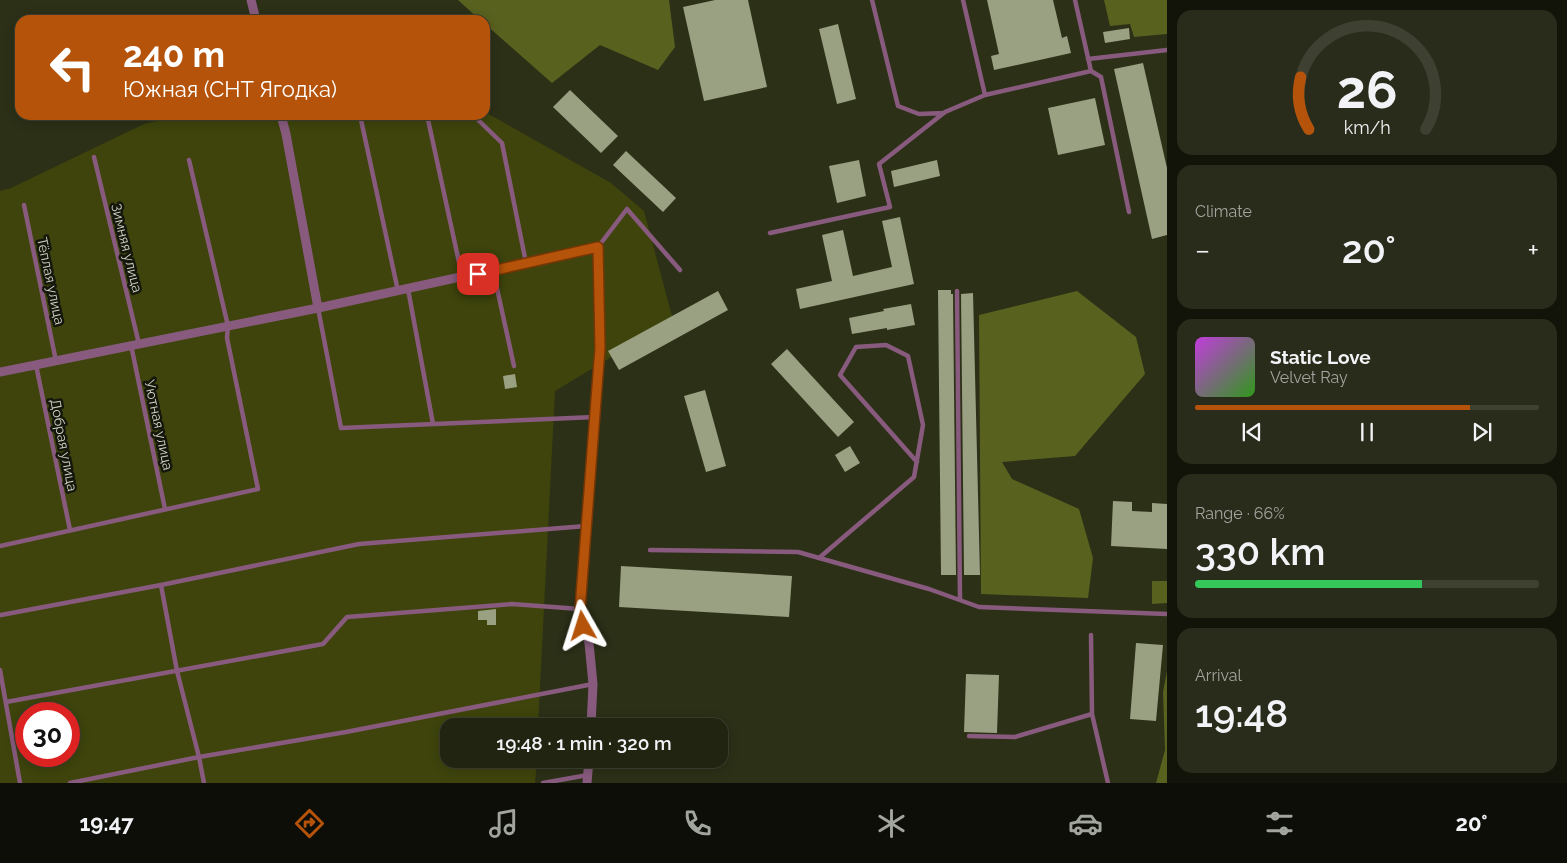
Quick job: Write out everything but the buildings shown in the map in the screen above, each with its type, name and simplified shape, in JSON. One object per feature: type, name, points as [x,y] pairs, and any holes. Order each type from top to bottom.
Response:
[{"type":"street","points":[[251,0],[255,15]]},
{"type":"street","points":[[282,120],[318,308]]},
{"type":"street","points":[[0,372],[462,278],[598,247],[600,348],[580,609],[589,643],[593,684],[591,718]]},
{"type":"lane","points":[[872,0],[898,106],[919,114],[945,112]]},
{"type":"lane","points":[[963,0],[985,96]]},
{"type":"lane","points":[[1075,0],[1091,70],[1102,77],[1129,212]]},
{"type":"lane","points":[[1088,59],[1167,50]]},
{"type":"lane","points":[[770,232],[890,207],[879,164],[945,112],[985,96],[1091,70]]},
{"type":"lane","points":[[361,120],[398,291]]},
{"type":"lane","points":[[429,120],[462,278]]},
{"type":"lane","points":[[478,120],[502,143],[526,263]]},
{"type":"lane","name":"Зимняя улица","points":[[94,157],[135,345]]},
{"type":"lane","points":[[0,546],[258,489],[227,338],[228,326],[189,160]]},
{"type":"lane","name":"Тёплая улица","points":[[24,205],[56,361]]},
{"type":"lane","points":[[598,247],[627,209],[680,270]]},
{"type":"lane","points":[[493,270],[514,366]]},
{"type":"lane","points":[[408,289],[433,424]]},
{"type":"lane","points":[[957,291],[960,600]]},
{"type":"lane","points":[[318,308],[341,428],[595,417]]},
{"type":"lane","name":"Уютная улица","points":[[135,345],[165,509]]},
{"type":"lane","points":[[819,558],[914,477],[917,462],[923,425],[908,356],[886,345],[856,347],[840,375],[917,462]]},
{"type":"lane","name":"Добрая улица","points":[[36,364],[70,530]]},
{"type":"lane","points":[[1,615],[161,585],[359,544],[586,526]]},
{"type":"lane","points":[[650,550],[798,552],[929,589],[978,606],[1167,614]]},
{"type":"lane","points":[[161,585],[178,671],[204,783]]},
{"type":"lane","points":[[6,702],[323,644],[347,617],[512,604],[580,609]]},
{"type":"lane","points":[[1091,635],[1092,714],[1108,783]]},
{"type":"lane","points":[[0,670],[20,783]]},
{"type":"lane","points":[[70,783],[199,757],[346,732],[593,684]]},
{"type":"lane","points":[[969,736],[1015,738],[1092,714]]},
{"type":"lane","points":[[0,721],[8,720]]},
{"type":"lane","points":[[543,783],[587,779]]},
{"type":"green space","points":[[458,0],[669,0],[675,47],[658,70],[600,45],[552,83],[490,28],[490,15],[474,15]]},
{"type":"green space","points":[[1104,0],[1167,0],[1167,34],[1134,37],[1130,24],[1110,26]]},
{"type":"green space","points":[[490,115],[611,183],[644,211],[673,320],[555,391],[538,718],[440,718],[440,768],[536,768],[535,783],[0,783],[0,191],[11,188],[144,124],[161,120],[490,120]]},
{"type":"green space","points":[[1077,291],[1136,337],[1145,374],[1075,456],[1002,462],[1012,479],[1079,509],[1093,558],[1088,598],[981,594],[979,315]]},
{"type":"green space","points":[[1152,581],[1167,581],[1167,603],[1152,604]]},
{"type":"green space","points":[[1167,671],[1167,783],[1156,783],[1165,750],[1163,692]]},
{"type":"route","points":[[478,274],[598,247],[600,348],[580,609],[583,626]]}]
